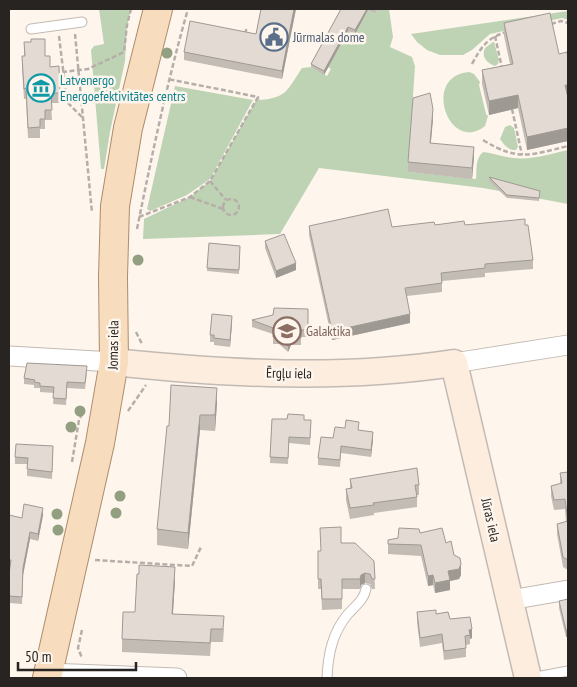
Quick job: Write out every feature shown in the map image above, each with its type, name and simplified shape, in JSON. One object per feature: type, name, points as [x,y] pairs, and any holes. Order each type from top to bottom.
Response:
[{"type":"main road","name":"Jomas iela","points":[[48,675],[100,443],[114,362],[113,277],[115,206],[128,128],[158,9]]},
{"type":"street","name":"Ērgļu iela","points":[[9,356],[114,362],[226,372],[334,374],[418,368],[568,345]]},
{"type":"street","name":"Jūras iela","points":[[454,363],[530,678]]},
{"type":"street","points":[[510,600],[568,590]]},
{"type":"street","points":[[48,675],[177,678]]},
{"type":"lane","points":[[30,29],[82,22]]},
{"type":"lane","points":[[327,678],[329,652],[336,632],[347,615],[365,596],[366,589]]},
{"type":"lane","points":[[530,678],[568,671]]},
{"type":"path","points":[[62,72],[88,70],[124,52],[131,9]]},
{"type":"path","points":[[137,232],[168,79],[188,9]]},
{"type":"path","points":[[184,20],[192,22]]},
{"type":"path","points":[[544,25],[568,23]]},
{"type":"path","points":[[59,25],[62,72],[67,102],[84,119]]},
{"type":"path","points":[[183,25],[192,28]]},
{"type":"path","points":[[245,34],[247,27]]},
{"type":"path","points":[[472,64],[487,41],[494,36],[510,31]]},
{"type":"path","points":[[239,32],[251,35]]},
{"type":"path","points":[[494,36],[503,70]]},
{"type":"path","points":[[139,217],[190,196],[210,181],[258,97],[168,79]]},
{"type":"path","points":[[512,110],[522,155]]},
{"type":"path","points":[[483,140],[503,152],[522,155],[568,146]]},
{"type":"path","points":[[210,181],[226,200]]},
{"type":"path","points":[[190,196],[223,209],[226,214],[230,215],[238,212],[239,208],[236,200],[229,198],[223,204],[223,209]]},
{"type":"path","points":[[134,402],[151,378],[153,352],[141,343],[136,332]]},
{"type":"path","points":[[95,560],[192,566],[201,547]]},
{"type":"green space","points":[[99,9],[131,9],[127,26],[125,61],[104,169],[101,169],[91,50],[94,46],[104,44]]},
{"type":"green space","points":[[378,9],[389,9],[393,37],[390,47],[412,57],[415,66],[408,172],[476,179],[478,161],[483,152],[528,158],[568,150],[568,204],[483,188],[319,168],[280,234],[143,239],[144,219],[190,197],[210,181],[258,97],[260,100],[281,95],[290,87],[302,68],[311,67],[327,76],[331,69],[328,67],[348,31],[355,34],[368,10],[375,14]]},
{"type":"green space","points":[[568,11],[568,20],[562,18],[490,34],[472,50],[463,55],[440,55],[427,50],[411,34]]},
{"type":"green space","points":[[493,42],[499,60],[495,66],[484,57],[485,48]]},
{"type":"green space","points":[[469,72],[474,74],[480,82],[479,85],[488,116],[485,126],[472,132],[461,130],[451,123],[443,98],[446,86],[454,77]]},
{"type":"green space","points":[[175,86],[253,100],[210,179],[187,195],[150,211],[147,209]]},
{"type":"green space","points":[[510,125],[514,128],[518,147],[516,150],[509,149],[500,139],[505,127]]},
{"type":"building","points":[[261,9],[294,9],[282,71],[184,52],[190,21],[256,34]]},
{"type":"building","points":[[341,9],[367,9],[355,30],[348,27],[324,71],[311,64]]},
{"type":"building","points":[[550,13],[559,54],[567,52],[568,85],[565,85],[568,98],[568,128],[527,137],[518,95],[489,101],[482,70],[513,64],[504,23]]},
{"type":"building","name":"Latvenergo Energoefektivitātes centrs","points":[[31,39],[45,39],[45,56],[50,56],[50,67],[59,66],[60,93],[51,93],[52,110],[45,110],[45,119],[40,119],[40,127],[28,128],[22,56],[25,56],[24,42],[31,42]]},
{"type":"building","points":[[430,93],[433,109],[430,143],[474,147],[472,168],[408,162],[413,98]]},
{"type":"building","points":[[489,177],[540,191],[539,198],[507,195]]},
{"type":"building","points":[[388,209],[392,227],[434,222],[435,225],[464,221],[465,225],[525,219],[525,225],[528,225],[533,260],[485,264],[485,268],[441,273],[442,283],[405,288],[410,314],[332,331],[309,226]]},
{"type":"building","points":[[284,234],[296,263],[276,271],[265,241]]},
{"type":"building","points":[[209,243],[240,246],[239,270],[207,268]]},
{"type":"building","name":"Galaktika","points":[[274,308],[308,309],[308,330],[301,330],[301,338],[291,338],[288,346],[279,337],[273,337],[273,328],[252,320],[273,315]]},
{"type":"building","points":[[212,314],[232,316],[230,340],[214,338],[214,335],[210,335]]},
{"type":"building","points":[[27,363],[87,366],[85,383],[67,382],[66,399],[53,398],[54,387],[40,386],[40,383],[34,382],[35,380],[24,378]]},
{"type":"building","points":[[171,385],[217,388],[215,415],[200,415],[188,533],[157,529],[167,426],[169,426]]},
{"type":"building","points":[[288,414],[304,415],[304,420],[311,420],[310,438],[289,437],[288,458],[270,457],[272,419],[287,419]]},
{"type":"building","points":[[346,420],[359,422],[358,430],[373,432],[371,450],[341,446],[340,460],[318,458],[321,437],[333,438],[335,427],[345,428]]},
{"type":"building","points":[[16,444],[53,446],[52,472],[27,469],[28,458],[15,457]]},
{"type":"building","points":[[417,468],[419,485],[415,485],[417,497],[350,508],[346,489],[352,488],[350,479]]},
{"type":"building","points":[[568,472],[568,521],[565,499],[554,500],[551,486],[562,483],[560,473]]},
{"type":"building","points":[[24,504],[43,508],[38,534],[30,532],[23,568],[22,597],[9,596],[11,560],[9,560],[9,515],[22,518]]},
{"type":"building","points":[[568,521],[568,560],[563,557],[557,524]]},
{"type":"building","points":[[341,527],[341,543],[355,543],[374,561],[375,579],[372,579],[370,574],[365,573],[361,575],[360,579],[342,579],[342,599],[322,599],[321,579],[318,579],[318,551],[321,551],[320,528]]},
{"type":"building","points":[[399,528],[419,529],[420,533],[442,528],[446,543],[451,541],[454,555],[460,558],[461,564],[459,569],[448,571],[450,580],[435,583],[433,575],[428,576],[421,545],[388,544],[388,540],[398,538]]},
{"type":"building","points":[[139,565],[175,567],[172,614],[224,616],[223,629],[211,629],[210,643],[122,639],[123,612],[135,612]]},
{"type":"building","points":[[568,599],[568,630],[566,630],[559,601]]},
{"type":"building","points":[[436,610],[436,614],[448,612],[450,619],[470,617],[472,629],[469,630],[470,635],[465,636],[466,648],[444,651],[442,634],[420,638],[417,612]]},
{"type":"place","name":"Jūrmalas dome","points":[[274,37]]},
{"type":"place","name":"Latvenergo Energoefektivitātes centrs","points":[[41,88]]},
{"type":"place","name":"Galaktika","points":[[287,331]]}]
